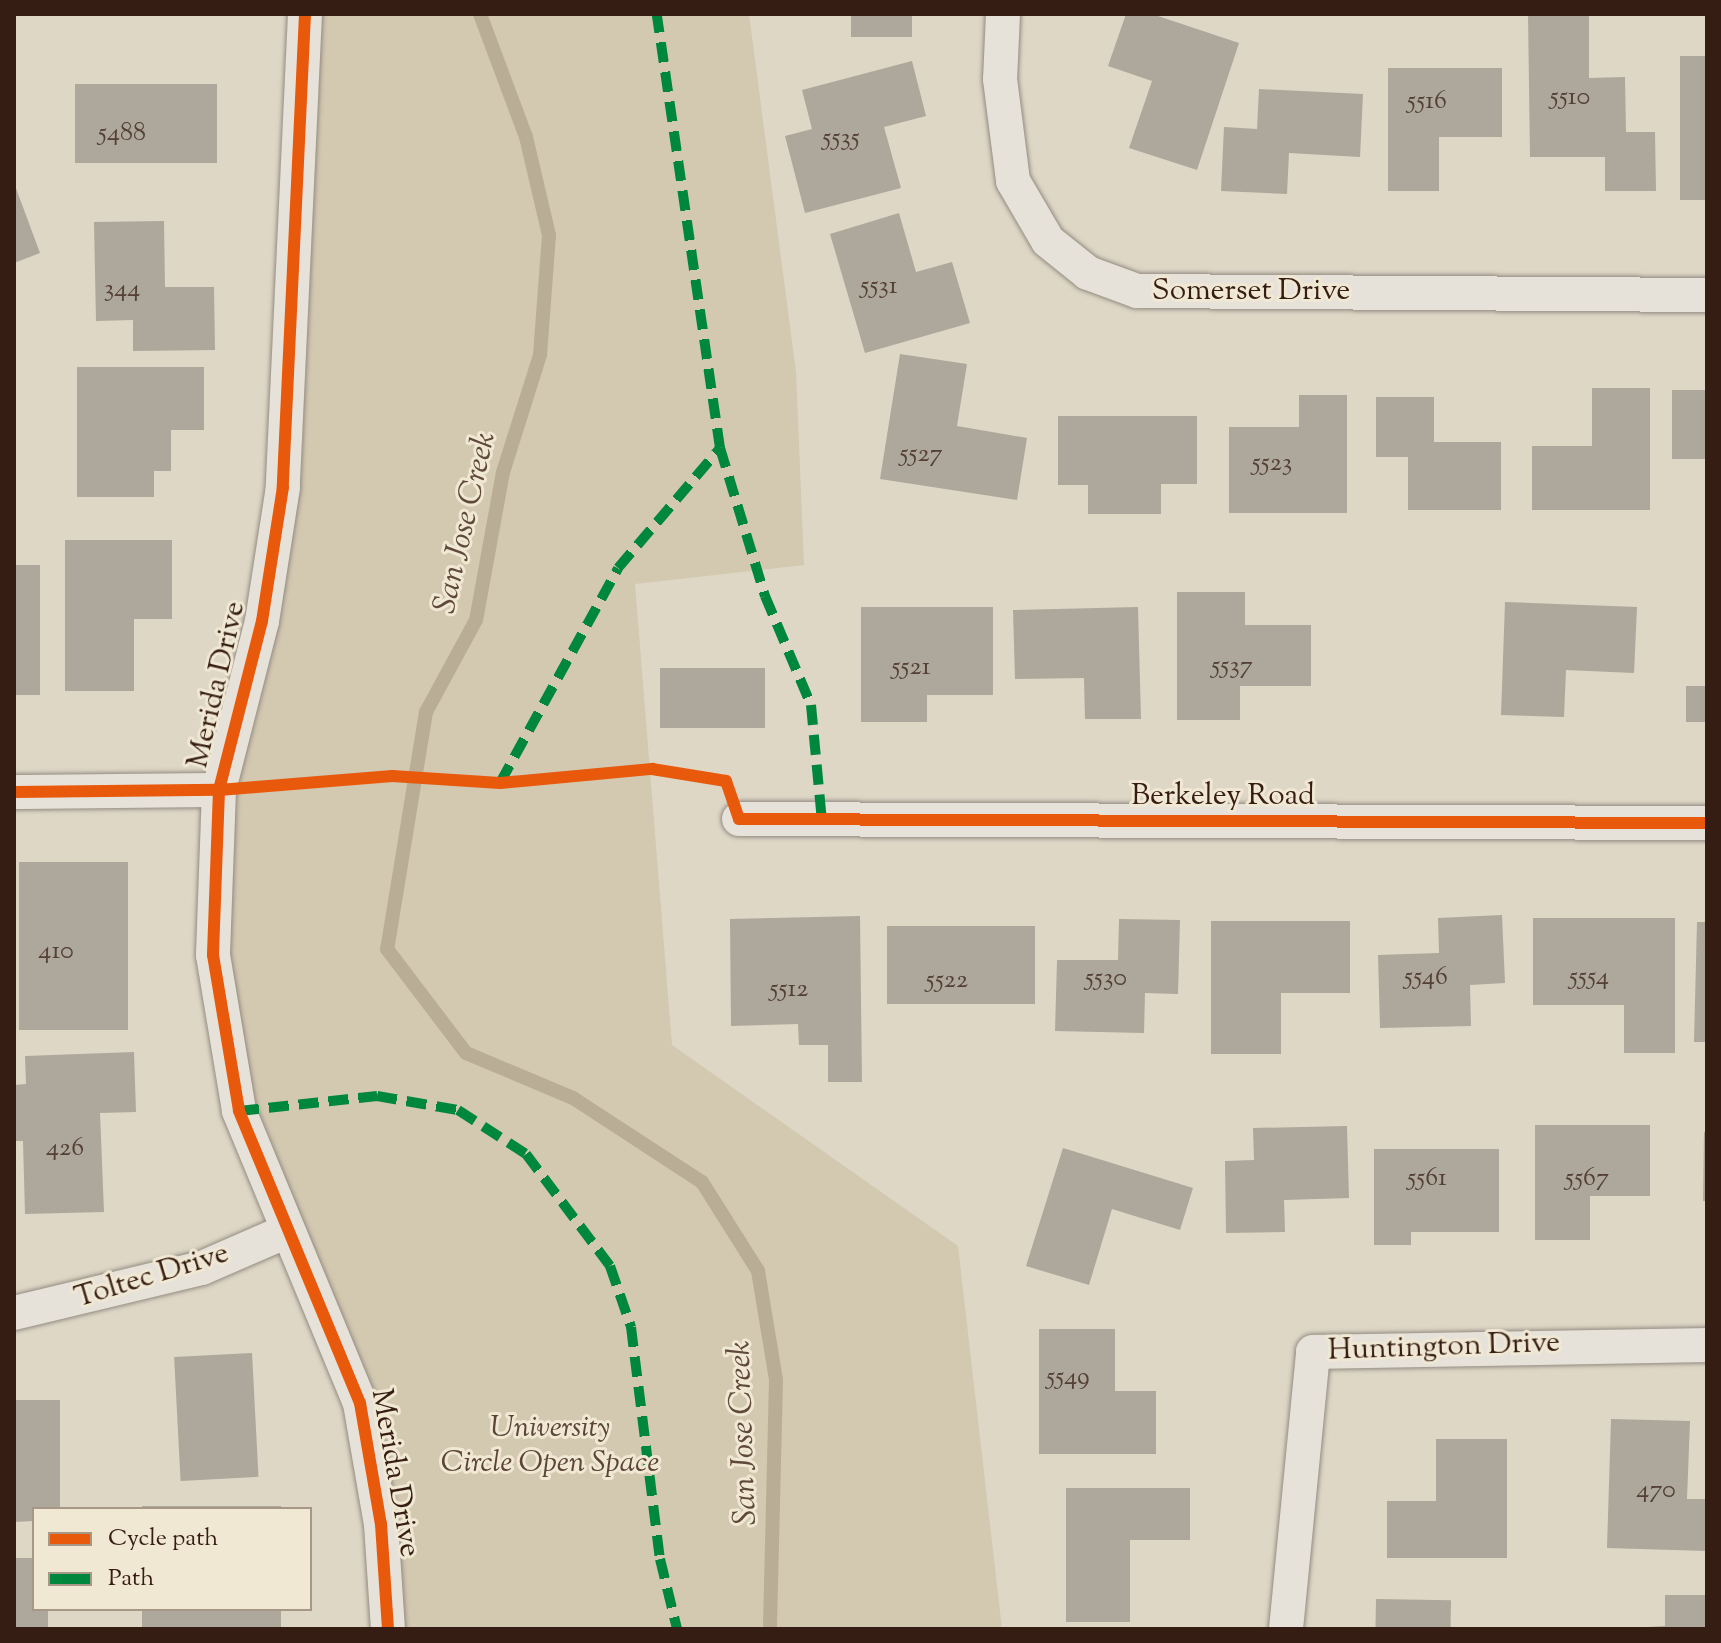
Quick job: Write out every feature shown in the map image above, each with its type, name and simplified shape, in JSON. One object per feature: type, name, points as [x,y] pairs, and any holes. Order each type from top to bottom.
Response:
[{"type":"street","name":"Merida Drive","points":[[305,14],[283,487],[262,621],[219,790],[213,955],[239,1111],[287,1231],[324,1305],[360,1403],[381,1524],[388,1629]]},
{"type":"street","name":"Somerset Drive","points":[[1003,14],[1000,79],[1013,181],[1048,241],[1088,273],[1137,291],[1707,295]]},
{"type":"street","points":[[14,792],[219,790]]},
{"type":"street","name":"Berkeley Road","points":[[739,819],[1707,823]]},
{"type":"street","name":"Toltec Drive","points":[[14,1313],[202,1268],[287,1231]]},
{"type":"street","name":"Huntington Drive","points":[[1286,1629],[1313,1352],[1561,1343],[1707,1345]]},
{"type":"green space","name":"University Circle Open Space","points":[[305,14],[749,14],[796,372],[804,565],[635,584],[672,1045],[958,1246],[1002,1629],[388,1629],[360,1403],[239,1111],[219,790],[262,621]]},
{"type":"building","points":[[851,14],[912,14],[912,37],[851,37]]},
{"type":"building","points":[[1126,14],[1152,14],[1239,43],[1197,170],[1129,148],[1152,81],[1108,66]]},
{"type":"building","points":[[1528,14],[1589,14],[1589,78],[1625,77],[1626,132],[1655,132],[1656,191],[1605,191],[1605,157],[1530,157]]},
{"type":"building","points":[[1680,56],[1707,56],[1707,200],[1680,200]]},
{"type":"building","points":[[912,61],[926,116],[884,127],[901,188],[805,213],[785,136],[812,129],[802,90]]},
{"type":"building","points":[[1388,68],[1502,68],[1502,137],[1439,137],[1439,191],[1388,191]]},
{"type":"building","points":[[75,84],[217,84],[217,163],[75,163]]},
{"type":"building","points":[[1259,89],[1363,94],[1360,157],[1289,153],[1287,194],[1221,191],[1224,127],[1257,129]]},
{"type":"building","points":[[14,183],[40,253],[14,263]]},
{"type":"building","points":[[899,213],[916,272],[952,262],[970,323],[865,353],[830,234]]},
{"type":"building","points":[[164,221],[165,287],[214,287],[215,350],[133,351],[133,320],[96,321],[94,222]]},
{"type":"building","points":[[900,354],[967,364],[957,426],[1027,438],[1017,500],[880,479]]},
{"type":"building","points":[[77,367],[204,367],[204,430],[171,430],[171,471],[154,471],[154,497],[77,497]]},
{"type":"building","points":[[1592,388],[1650,388],[1650,510],[1532,510],[1532,446],[1592,446]]},
{"type":"building","points":[[1672,390],[1707,390],[1707,459],[1672,459]]},
{"type":"building","points":[[1299,395],[1347,395],[1347,513],[1229,513],[1229,427],[1299,427]]},
{"type":"building","points":[[1376,397],[1434,397],[1434,442],[1501,442],[1501,510],[1408,510],[1408,457],[1376,457]]},
{"type":"building","points":[[1058,416],[1197,416],[1197,484],[1161,484],[1161,514],[1088,514],[1088,485],[1058,485]]},
{"type":"building","points":[[65,540],[172,540],[172,619],[134,619],[134,691],[65,691]]},
{"type":"building","points":[[14,565],[40,565],[40,695],[14,695]]},
{"type":"building","points":[[1177,592],[1245,592],[1245,625],[1311,625],[1311,686],[1240,686],[1240,720],[1177,720]]},
{"type":"building","points":[[1505,602],[1637,607],[1634,673],[1566,670],[1564,717],[1501,715]]},
{"type":"building","points":[[861,607],[993,607],[993,695],[927,695],[927,722],[861,722]]},
{"type":"building","points":[[1138,607],[1141,719],[1085,719],[1084,678],[1015,679],[1013,610]]},
{"type":"building","points":[[660,668],[765,668],[765,728],[660,728]]},
{"type":"building","points":[[1686,686],[1707,686],[1707,722],[1686,722]]},
{"type":"building","points":[[19,862],[128,862],[128,1030],[19,1030]]},
{"type":"building","points":[[1502,915],[1505,983],[1470,985],[1471,1026],[1380,1028],[1378,955],[1439,953],[1438,918]]},
{"type":"building","points":[[860,916],[862,1082],[828,1082],[828,1045],[799,1045],[798,1024],[731,1026],[730,919]]},
{"type":"building","points":[[1533,918],[1675,918],[1675,1053],[1624,1053],[1624,1005],[1533,1005]]},
{"type":"building","points":[[1119,919],[1180,920],[1178,994],[1145,993],[1144,1033],[1055,1031],[1057,960],[1118,960]]},
{"type":"building","points":[[1211,921],[1350,921],[1350,993],[1281,993],[1281,1054],[1211,1054]]},
{"type":"building","points":[[1697,922],[1707,922],[1707,1042],[1694,1042]]},
{"type":"building","points":[[887,926],[1035,926],[1035,1004],[887,1004]]},
{"type":"building","points":[[134,1052],[136,1112],[100,1113],[104,1212],[25,1214],[23,1141],[14,1141],[14,1085],[26,1084],[25,1056]]},
{"type":"building","points":[[1535,1125],[1650,1125],[1650,1196],[1590,1196],[1590,1240],[1535,1240]]},
{"type":"building","points":[[1347,1126],[1349,1198],[1284,1200],[1285,1232],[1226,1233],[1225,1161],[1254,1160],[1253,1128]]},
{"type":"building","points":[[1704,1132],[1707,1133],[1707,1201],[1703,1201]]},
{"type":"building","points":[[1063,1148],[1193,1188],[1180,1230],[1112,1209],[1089,1285],[1026,1266]]},
{"type":"building","points":[[1374,1149],[1499,1149],[1499,1232],[1411,1232],[1411,1245],[1374,1245]]},
{"type":"building","points":[[1039,1329],[1115,1329],[1115,1391],[1156,1391],[1156,1454],[1039,1454]]},
{"type":"building","points":[[252,1353],[258,1477],[181,1481],[174,1357]]},
{"type":"building","points":[[14,1400],[60,1400],[60,1507],[32,1507],[32,1521],[14,1522]]},
{"type":"building","points":[[1611,1419],[1690,1421],[1687,1499],[1707,1499],[1707,1551],[1607,1548]]},
{"type":"building","points":[[1436,1439],[1507,1439],[1507,1558],[1387,1558],[1387,1501],[1436,1501]]},
{"type":"building","points":[[1066,1488],[1190,1488],[1190,1540],[1130,1540],[1130,1622],[1066,1622]]},
{"type":"building","points":[[281,1506],[281,1507],[142,1507]]},
{"type":"building","points":[[14,1558],[32,1558],[32,1611],[48,1611],[48,1629],[14,1629]]},
{"type":"building","points":[[1665,1595],[1707,1595],[1707,1629],[1616,1629],[1665,1626]]},
{"type":"building","points":[[1376,1599],[1451,1600],[1450,1629],[1375,1629]]},
{"type":"building","points":[[142,1611],[281,1611],[281,1629],[142,1629]]},
{"type":"waterway","name":"San Jose Creek","points":[[480,14],[526,137],[549,235],[540,355],[503,472],[476,620],[426,712],[387,949],[466,1053],[573,1098],[702,1182],[758,1271],[776,1380],[770,1629]]},
{"type":"marked path","points":[[500,783],[618,568],[720,448],[657,14]]},
{"type":"marked path","points":[[720,448],[765,596],[811,705],[822,822]]},
{"type":"marked path","points":[[239,1111],[377,1096],[458,1110],[526,1154],[610,1266],[631,1327],[660,1559],[677,1629]]},
{"type":"cycle path","points":[[305,14],[283,487],[262,621],[219,790],[213,955],[239,1111],[360,1403],[381,1524],[388,1629]]},
{"type":"cycle path","points":[[14,792],[219,790],[392,776],[500,783],[652,769],[726,781],[739,819],[1707,823]]}]
